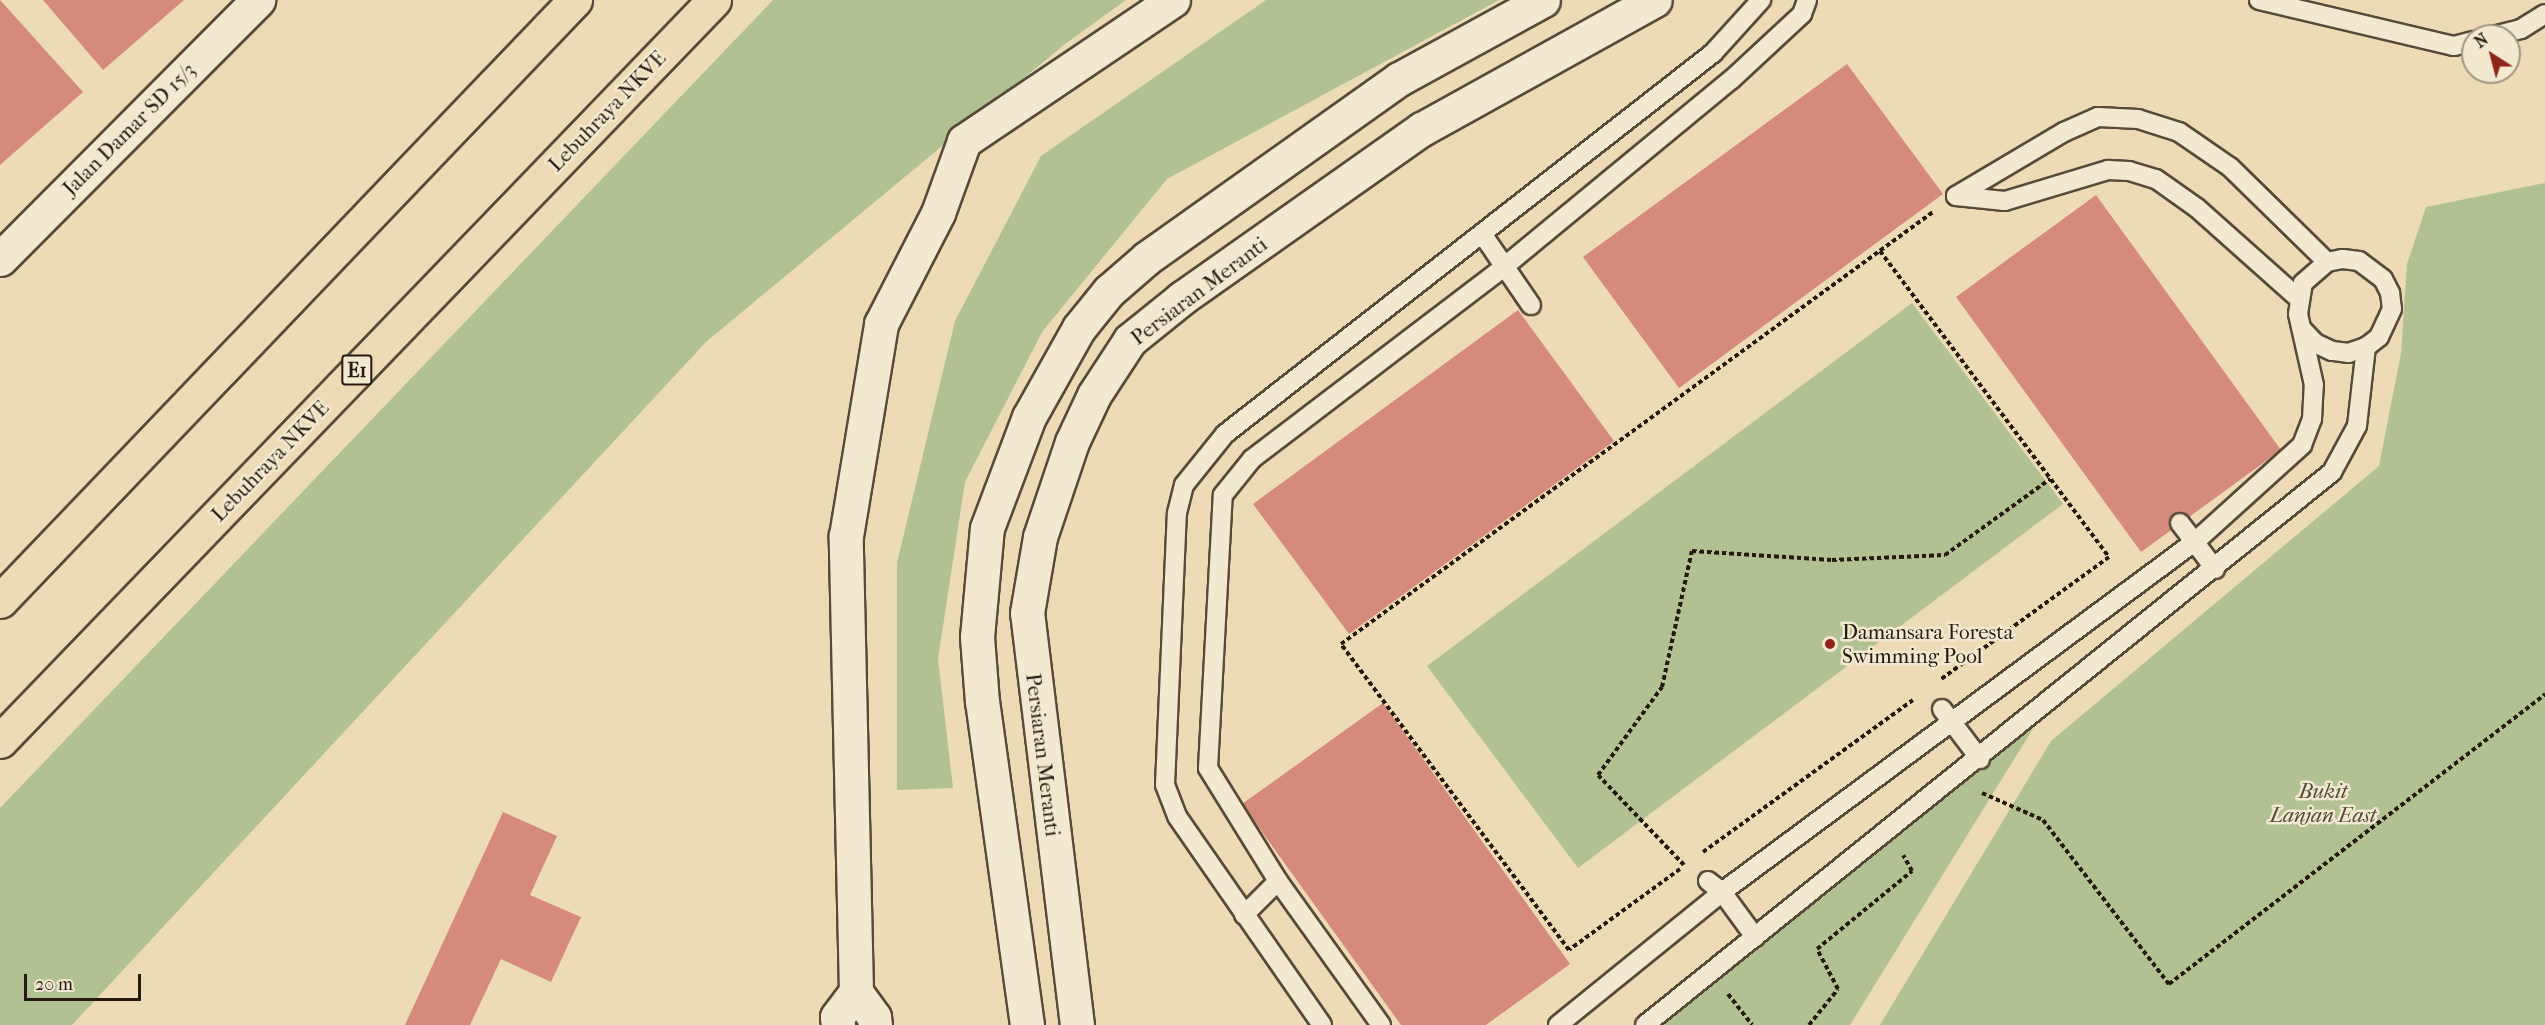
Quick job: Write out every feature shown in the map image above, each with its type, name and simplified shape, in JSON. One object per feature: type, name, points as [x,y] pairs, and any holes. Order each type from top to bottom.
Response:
[{"type":"highway","points":[[0,601],[575,0]]},
{"type":"highway","name":"Lebuhraya NKVE","points":[[0,741],[714,0]]},
{"type":"street","name":"Jalan Damar SD 15/3","points":[[0,259],[258,0]]},
{"type":"street","points":[[875,1025],[874,1017],[856,992],[846,536],[880,324],[938,213],[964,141],[1173,0]]},
{"type":"street","points":[[1027,1025],[982,702],[977,637],[987,528],[1029,417],[1079,328],[1109,291],[1147,258],[1399,79],[1543,0]]},
{"type":"street","name":"Persiaran Meranti","points":[[1077,1025],[1027,613],[1040,537],[1072,442],[1094,395],[1130,340],[1182,298],[1422,129],[1655,0]]},
{"type":"street","points":[[838,1025],[837,1017],[856,992]]},
{"type":"lane","points":[[1322,1025],[1177,816],[1165,785],[1177,513],[1184,486],[1225,434],[1483,235],[1713,53],[1761,0]]},
{"type":"lane","points":[[1381,1025],[1278,881],[1208,768],[1223,495],[1252,459],[1505,266],[1731,80],[1802,14],[1807,0]]},
{"type":"lane","points":[[2259,0],[2454,46],[2461,44]]},
{"type":"lane","points":[[2521,29],[2545,14]]},
{"type":"lane","points":[[1956,196],[2064,132],[2098,117],[2138,119],[2179,132],[2230,167],[2327,262]]},
{"type":"lane","points":[[1956,196],[2004,201],[2108,170],[2156,179],[2197,208],[2298,298]]},
{"type":"lane","points":[[1483,235],[1532,305]]},
{"type":"lane","points":[[1558,1025],[1715,887],[1947,714],[2197,540],[2302,445],[2312,419],[2314,385],[2303,330],[2298,298],[2303,283],[2327,262],[2359,261],[2373,268],[2390,293],[2387,324],[2366,347],[2349,352],[2332,351],[2315,343],[2303,330]]},
{"type":"lane","points":[[1645,1025],[1980,759],[2216,569],[2332,472],[2357,426],[2366,347]]},
{"type":"lane","points":[[2180,523],[2197,540],[2216,569]]},
{"type":"lane","points":[[1947,714],[1980,759]]},
{"type":"lane","points":[[1244,915],[1278,881]]},
{"type":"lane","points":[[1715,887],[1755,937]]},
{"type":"path","points":[[1916,698],[1569,950],[1341,644],[1956,196]]},
{"type":"path","points":[[1880,251],[2109,557],[1935,684]]},
{"type":"path","points":[[1684,866],[1598,775],[1662,687],[1692,551],[1832,561],[1945,555],[2050,479]]},
{"type":"path","points":[[1953,780],[2043,820],[2169,984],[2545,694]]},
{"type":"path","points":[[1809,1025],[1838,989],[1817,949],[1912,871],[1888,832]]},
{"type":"path","points":[[1711,972],[1752,1025]]},
{"type":"green space","points":[[773,0],[1126,0],[1065,44],[706,342],[72,1025],[0,1025],[0,808]]},
{"type":"green space","points":[[1266,0],[1499,0],[1167,179],[1042,332],[965,482],[938,659],[953,788],[897,790],[897,563],[955,321],[1041,156]]},
{"type":"green space","name":"Bukit Lanjan East","points":[[2545,183],[2545,1025],[1880,1025],[2051,741],[2379,466],[2401,353],[2407,264],[2426,207]]},
{"type":"green space","points":[[1912,303],[2063,504],[1578,868],[1427,666]]},
{"type":"green space","points":[[2042,714],[1850,1025],[1638,1025]]},
{"type":"building","points":[[0,0],[83,92],[0,165]]},
{"type":"building","points":[[43,0],[184,0],[103,70]]},
{"type":"building","points":[[1847,64],[1943,194],[1679,388],[1583,257]]},
{"type":"building","points":[[2096,195],[2281,450],[2141,552],[1956,297]]},
{"type":"building","points":[[1518,310],[1614,441],[1349,634],[1253,504]]},
{"type":"building","points":[[1383,703],[1570,964],[1486,1025],[1401,1025],[1242,804]]},
{"type":"building","points":[[503,812],[557,836],[530,895],[581,917],[551,982],[501,959],[470,1025],[405,1025]]},
{"type":"place","name":"Damansara Foresta Swimming Pool","points":[[1830,644]]}]
